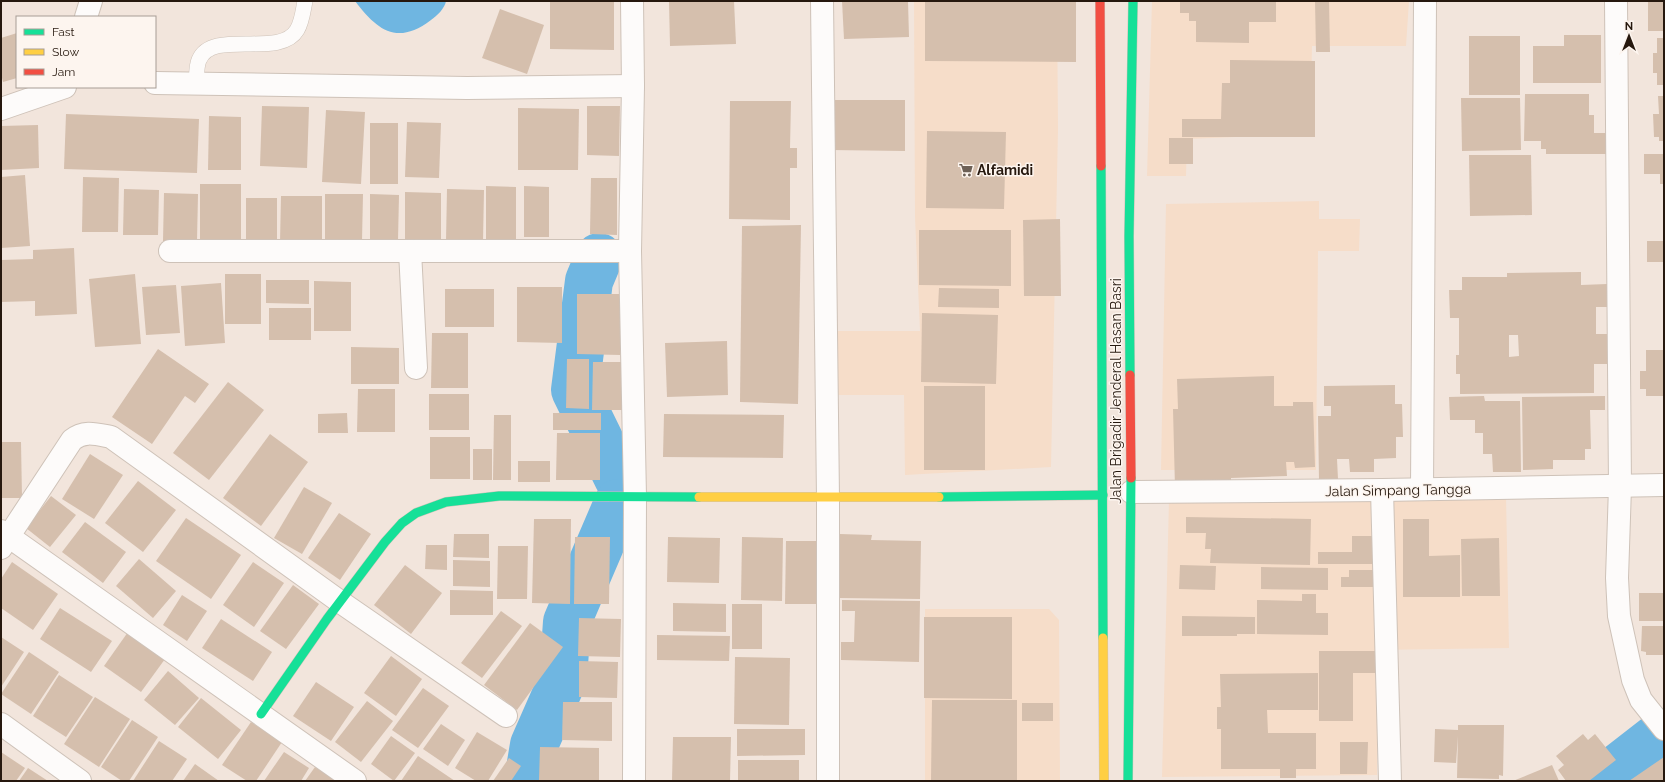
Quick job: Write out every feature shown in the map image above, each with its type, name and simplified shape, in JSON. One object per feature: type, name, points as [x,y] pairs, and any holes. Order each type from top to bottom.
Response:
[{"type":"main road","name":"Jalan Brigadir Jenderal Hasan Basri","points":[[1100,1],[1105,236],[1103,495],[1104,781]]},
{"type":"main road","name":"Jalan Brigadir Jenderal Hasan Basri","points":[[1128,781],[1131,492],[1126,236],[1133,1]]},
{"type":"main road","points":[[261,714],[339,601],[392,534],[407,518],[439,503],[499,496],[828,498],[1103,495]]},
{"type":"street","points":[[86,16],[91,1]]},
{"type":"street","points":[[632,1],[633,86],[630,251],[635,496],[634,781]]},
{"type":"street","points":[[822,1],[828,498],[828,781]]},
{"type":"street","points":[[1616,1],[1620,487],[1618,578],[1619,616],[1633,680],[1641,700],[1664,729]]},
{"type":"street","points":[[1422,489],[1425,3]]},
{"type":"street","points":[[156,83],[467,88],[633,86]]},
{"type":"street","points":[[1,109],[62,88]]},
{"type":"street","points":[[170,251],[630,251]]},
{"type":"street","points":[[410,251],[416,368]]},
{"type":"street","points":[[355,781],[261,714],[3,538],[72,440],[78,435],[93,433],[111,437],[339,601],[506,716]]},
{"type":"street","name":"Jalan Simpang Tangga","points":[[1131,492],[1620,487],[1664,485]]},
{"type":"street","points":[[1382,490],[1390,781]]},
{"type":"street","points":[[1,724],[80,781]]},
{"type":"lane","points":[[196,84],[199,60],[202,55],[211,48],[225,44],[279,43],[289,38],[296,31],[301,19],[305,1]]},
{"type":"shaded area","points":[[914,1],[1057,1],[1058,129],[1051,467],[905,475],[904,395],[824,395],[823,331],[920,331],[915,217]]},
{"type":"shaded area","points":[[1152,1],[1409,1],[1406,46],[1312,46],[1310,134],[1187,139],[1186,176],[1147,176]]},
{"type":"shaded area","points":[[1319,201],[1319,219],[1360,219],[1359,251],[1318,251],[1316,470],[1161,470],[1166,204]]},
{"type":"shaded area","points":[[1506,496],[1509,648],[1377,650],[1377,775],[1162,777],[1169,500]]},
{"type":"shaded area","points":[[925,609],[1049,609],[1059,620],[1060,781],[925,781]]},
{"type":"water","points":[[355,1],[446,1],[436,16],[419,28],[408,32],[398,33],[388,31],[380,27],[371,20]]},
{"type":"building","points":[[550,1],[614,1],[614,50],[550,49]]},
{"type":"building","points":[[669,1],[734,1],[736,44],[670,46]]},
{"type":"building","points":[[842,1],[908,1],[909,37],[844,39]]},
{"type":"building","points":[[925,1],[1076,1],[1076,62],[925,61]]},
{"type":"building","points":[[1180,1],[1276,1],[1276,22],[1249,22],[1249,43],[1196,42],[1196,21],[1189,21],[1189,13],[1180,13]]},
{"type":"building","points":[[1315,1],[1329,1],[1330,52],[1316,52]]},
{"type":"building","points":[[1648,1],[1664,1],[1664,31],[1648,31]]},
{"type":"building","points":[[500,9],[544,25],[527,74],[482,58]]},
{"type":"building","points":[[16,33],[16,78],[3,82],[1,74],[1,38]]},
{"type":"building","points":[[1564,35],[1601,35],[1601,83],[1533,83],[1533,46],[1564,46]]},
{"type":"building","points":[[1469,36],[1520,36],[1520,95],[1469,95]]},
{"type":"building","points":[[1657,38],[1664,38],[1664,85],[1657,85],[1657,73],[1653,73],[1653,53],[1657,53]]},
{"type":"building","points":[[1230,60],[1315,61],[1315,137],[1182,137],[1182,119],[1221,119],[1222,83],[1230,83]]},
{"type":"building","points":[[1525,94],[1589,94],[1589,115],[1594,115],[1594,133],[1609,133],[1609,154],[1546,154],[1546,149],[1541,149],[1541,141],[1524,141]]},
{"type":"building","points":[[1658,96],[1664,96],[1664,141],[1659,141],[1659,137],[1654,137],[1653,114],[1659,114]]},
{"type":"building","points":[[1461,98],[1520,98],[1521,150],[1462,151]]},
{"type":"building","points":[[830,100],[905,100],[905,151],[830,150]]},
{"type":"building","points":[[730,101],[791,101],[790,148],[797,148],[797,168],[790,168],[790,220],[729,219]]},
{"type":"building","points":[[262,106],[309,107],[307,168],[260,166]]},
{"type":"building","points":[[587,106],[620,106],[619,156],[587,155]]},
{"type":"building","points":[[518,108],[579,109],[578,170],[518,170]]},
{"type":"building","points":[[326,110],[365,112],[361,184],[322,182]]},
{"type":"building","points":[[66,114],[199,119],[197,173],[64,169]]},
{"type":"building","points":[[209,116],[241,117],[241,170],[208,170]]},
{"type":"building","points":[[407,122],[441,123],[439,178],[405,177]]},
{"type":"building","points":[[370,123],[398,123],[398,184],[370,184]]},
{"type":"building","points":[[38,125],[39,168],[1,170],[1,126]]},
{"type":"building","name":"Alfamidi","points":[[927,131],[1006,132],[1004,209],[926,208]]},
{"type":"building","points":[[1169,138],[1193,138],[1193,164],[1169,164]]},
{"type":"building","points":[[1644,154],[1664,154],[1664,184],[1660,184],[1660,174],[1644,174]]},
{"type":"building","points":[[1469,155],[1531,155],[1532,215],[1470,216]]},
{"type":"building","points":[[25,175],[30,246],[1,248],[1,177]]},
{"type":"building","points":[[83,177],[119,178],[118,232],[82,232]]},
{"type":"building","points":[[591,178],[617,178],[617,235],[590,234]]},
{"type":"building","points":[[200,184],[241,184],[241,246],[200,246]]},
{"type":"building","points":[[486,186],[516,187],[516,239],[486,239]]},
{"type":"building","points":[[524,186],[549,187],[549,237],[524,237]]},
{"type":"building","points":[[124,189],[159,190],[158,235],[123,235]]},
{"type":"building","points":[[447,189],[484,190],[483,241],[446,241]]},
{"type":"building","points":[[405,192],[441,193],[441,245],[405,245]]},
{"type":"building","points":[[164,193],[198,194],[197,241],[163,241]]},
{"type":"building","points":[[325,194],[363,194],[362,241],[325,240]]},
{"type":"building","points":[[370,194],[399,195],[398,240],[370,240]]},
{"type":"building","points":[[281,196],[322,196],[322,243],[280,243]]},
{"type":"building","points":[[246,198],[277,198],[277,250],[246,250]]},
{"type":"building","points":[[1060,219],[1061,296],[1024,296],[1023,220]]},
{"type":"building","points":[[801,225],[798,404],[740,402],[742,226]]},
{"type":"building","points":[[919,230],[1011,230],[1011,286],[919,285]]},
{"type":"building","points":[[1647,241],[1664,241],[1664,262],[1647,262]]},
{"type":"building","points":[[74,248],[77,314],[35,316],[35,301],[1,302],[1,260],[33,259],[33,250]]},
{"type":"building","points":[[1581,272],[1581,285],[1607,284],[1608,307],[1596,307],[1596,334],[1609,334],[1609,364],[1594,364],[1594,393],[1460,394],[1460,374],[1456,374],[1456,355],[1459,355],[1459,318],[1450,318],[1449,290],[1462,290],[1462,277],[1507,277],[1507,273]],"holes":[[[1509,335],[1518,335],[1519,356],[1509,357]]]},
{"type":"building","points":[[135,274],[141,344],[95,347],[89,279]]},
{"type":"building","points":[[225,274],[261,274],[261,324],[225,324]]},
{"type":"building","points":[[266,280],[309,280],[309,304],[266,303]]},
{"type":"building","points":[[314,281],[351,282],[351,331],[314,331]]},
{"type":"building","points":[[221,283],[225,343],[185,346],[181,286]]},
{"type":"building","points":[[176,285],[180,333],[146,335],[142,287]]},
{"type":"building","points":[[517,287],[562,287],[562,343],[517,342]]},
{"type":"building","points":[[939,288],[999,289],[999,308],[938,307]]},
{"type":"building","points":[[445,289],[494,289],[494,327],[445,327]]},
{"type":"building","points":[[577,294],[621,294],[620,355],[577,354]]},
{"type":"building","points":[[269,308],[311,308],[311,340],[269,340]]},
{"type":"building","points":[[922,313],[998,315],[996,384],[921,382]]},
{"type":"building","points":[[432,333],[468,333],[468,388],[431,388]]},
{"type":"building","points":[[727,341],[728,395],[667,397],[665,343]]},
{"type":"building","points":[[351,347],[399,348],[399,384],[351,384]]},
{"type":"building","points":[[158,349],[209,384],[195,403],[185,396],[152,444],[112,417]]},
{"type":"building","points":[[1646,350],[1664,350],[1664,396],[1646,396],[1646,389],[1640,389],[1640,371],[1646,371]]},
{"type":"building","points":[[567,359],[589,359],[589,409],[566,408]]},
{"type":"building","points":[[593,362],[622,362],[622,410],[592,410]]},
{"type":"building","points":[[1274,376],[1274,406],[1293,406],[1293,402],[1313,402],[1315,467],[1295,468],[1294,462],[1286,462],[1287,476],[1231,478],[1231,486],[1175,488],[1173,409],[1178,409],[1177,379]]},
{"type":"building","points":[[228,382],[264,410],[209,480],[173,453]]},
{"type":"building","points":[[1395,385],[1395,404],[1402,404],[1403,437],[1396,437],[1396,458],[1374,459],[1374,472],[1350,472],[1349,459],[1337,459],[1338,479],[1319,480],[1318,416],[1331,416],[1331,406],[1324,406],[1324,386]]},
{"type":"building","points":[[924,386],[985,386],[985,470],[924,470]]},
{"type":"building","points":[[358,389],[395,389],[395,432],[357,432]]},
{"type":"building","points":[[429,394],[469,394],[469,430],[429,430]]},
{"type":"building","points":[[1484,396],[1485,401],[1520,401],[1521,472],[1493,472],[1492,454],[1483,454],[1483,433],[1475,433],[1475,420],[1450,420],[1449,397]]},
{"type":"building","points":[[1605,396],[1605,410],[1590,410],[1591,449],[1585,449],[1585,460],[1553,460],[1553,469],[1523,470],[1522,397]]},
{"type":"building","points":[[347,413],[348,433],[318,433],[318,414]]},
{"type":"building","points":[[553,413],[601,413],[601,430],[553,430]]},
{"type":"building","points":[[664,414],[784,415],[783,458],[663,457]]},
{"type":"building","points":[[494,415],[511,415],[511,480],[493,480]]},
{"type":"building","points":[[557,433],[600,433],[600,480],[556,480]]},
{"type":"building","points":[[270,434],[308,462],[261,526],[223,498]]},
{"type":"building","points":[[430,437],[470,437],[470,479],[430,479]]},
{"type":"building","points":[[1,442],[21,442],[22,498],[1,498]]},
{"type":"building","points":[[473,449],[492,449],[492,480],[473,480]]},
{"type":"building","points":[[90,454],[123,475],[94,519],[62,499]]},
{"type":"building","points":[[518,461],[550,461],[550,482],[518,482]]},
{"type":"building","points":[[138,481],[176,510],[143,552],[105,523]]},
{"type":"building","points":[[304,487],[332,503],[302,554],[274,538]]},
{"type":"building","points":[[51,496],[76,515],[50,547],[26,528]]},
{"type":"building","points":[[339,513],[371,534],[340,580],[308,558]]},
{"type":"building","points":[[1186,517],[1311,519],[1310,565],[1210,563],[1211,549],[1205,549],[1206,533],[1186,533]]},
{"type":"building","points":[[186,518],[241,555],[211,599],[156,561]]},
{"type":"building","points":[[534,519],[571,519],[570,604],[532,603]]},
{"type":"building","points":[[1403,519],[1429,519],[1429,556],[1460,555],[1460,597],[1403,597]]},
{"type":"building","points":[[85,522],[126,552],[103,583],[62,552]]},
{"type":"building","points":[[454,534],[489,534],[489,558],[453,557]]},
{"type":"building","points":[[840,534],[872,535],[871,540],[921,541],[920,599],[840,598]]},
{"type":"building","points":[[1352,536],[1381,536],[1381,564],[1318,564],[1318,552],[1352,552]]},
{"type":"building","points":[[575,537],[610,537],[609,604],[574,604]]},
{"type":"building","points":[[668,537],[720,538],[719,583],[667,582]]},
{"type":"building","points":[[742,537],[783,538],[782,601],[741,600]]},
{"type":"building","points":[[1499,538],[1500,596],[1462,596],[1461,539]]},
{"type":"building","points":[[786,541],[817,541],[816,604],[785,604]]},
{"type":"building","points":[[426,545],[447,545],[447,570],[425,569]]},
{"type":"building","points":[[498,546],[528,546],[527,599],[497,599]]},
{"type":"building","points":[[139,559],[176,591],[153,618],[116,586]]},
{"type":"building","points":[[453,560],[490,561],[490,587],[453,586]]},
{"type":"building","points":[[12,562],[58,594],[33,630],[1,608],[1,579]]},
{"type":"building","points":[[253,562],[284,583],[254,627],[223,605]]},
{"type":"building","points":[[405,565],[442,593],[411,634],[374,605]]},
{"type":"building","points":[[1180,565],[1216,566],[1215,590],[1179,589]]},
{"type":"building","points":[[1261,567],[1328,568],[1328,590],[1261,589]]},
{"type":"building","points":[[1349,570],[1374,570],[1374,587],[1341,587],[1341,577],[1349,577]]},
{"type":"building","points":[[293,585],[319,604],[286,649],[260,631]]},
{"type":"building","points":[[450,590],[493,591],[493,615],[450,615]]},
{"type":"building","points":[[1639,593],[1664,593],[1664,621],[1639,621]]},
{"type":"building","points":[[1302,594],[1316,594],[1316,613],[1328,613],[1328,635],[1257,634],[1257,600],[1302,601]]},
{"type":"building","points":[[182,595],[207,611],[187,641],[163,625]]},
{"type":"building","points":[[842,600],[920,601],[919,662],[841,660],[841,642],[854,642],[855,611],[842,611]]},
{"type":"building","points":[[673,603],[726,604],[726,632],[673,631]]},
{"type":"building","points":[[732,604],[762,604],[762,649],[732,649]]},
{"type":"building","points":[[60,608],[112,641],[91,672],[40,639]]},
{"type":"building","points":[[501,611],[522,626],[482,678],[461,663]]},
{"type":"building","points":[[1182,616],[1255,617],[1255,634],[1237,634],[1237,636],[1182,636]]},
{"type":"building","points":[[924,617],[1012,617],[1012,699],[924,698]]},
{"type":"building","points":[[579,618],[621,619],[620,657],[578,656]]},
{"type":"building","points":[[221,619],[272,652],[253,681],[202,648]]},
{"type":"building","points":[[530,623],[563,647],[517,710],[484,685]]},
{"type":"building","points":[[1642,626],[1664,626],[1664,655],[1646,655],[1646,652],[1641,651]]},
{"type":"building","points":[[128,632],[165,659],[141,692],[104,666]]},
{"type":"building","points":[[657,635],[730,636],[729,661],[657,660]]},
{"type":"building","points":[[1,637],[24,652],[1,687]]},
{"type":"building","points":[[1319,651],[1380,651],[1380,673],[1353,673],[1353,721],[1319,721]]},
{"type":"building","points":[[29,652],[59,672],[31,714],[1,694]]},
{"type":"building","points":[[391,656],[422,679],[396,716],[364,693]]},
{"type":"building","points":[[735,657],[790,658],[789,725],[734,724]]},
{"type":"building","points":[[579,661],[618,662],[617,698],[579,697]]},
{"type":"building","points":[[168,671],[199,698],[175,725],[144,700]]},
{"type":"building","points":[[1318,673],[1318,710],[1267,710],[1268,733],[1316,733],[1316,769],[1296,769],[1296,778],[1280,778],[1280,769],[1221,769],[1221,729],[1217,729],[1217,707],[1221,707],[1220,674]]},
{"type":"building","points":[[59,675],[93,697],[66,737],[33,716]]},
{"type":"building","points":[[316,682],[354,707],[331,741],[293,716]]},
{"type":"building","points":[[423,688],[449,706],[418,748],[392,730]]},
{"type":"building","points":[[95,697],[130,719],[99,767],[64,744]]},
{"type":"building","points":[[201,698],[241,730],[218,759],[178,727]]},
{"type":"building","points":[[932,700],[1017,700],[1017,781],[931,781]]},
{"type":"building","points":[[367,701],[393,721],[361,762],[335,742]]},
{"type":"building","points":[[563,702],[612,702],[612,741],[562,740]]},
{"type":"building","points":[[1022,703],[1053,703],[1053,721],[1022,721]]},
{"type":"building","points":[[132,720],[158,737],[129,781],[122,781],[101,767]]},
{"type":"building","points":[[251,722],[282,742],[256,781],[247,781],[222,765]]},
{"type":"building","points":[[441,724],[465,740],[448,766],[423,749]]},
{"type":"building","points":[[1458,725],[1504,725],[1503,776],[1499,775],[1499,779],[1457,778],[1458,736],[1456,763],[1434,762],[1435,729],[1458,730]]},
{"type":"building","points":[[737,729],[805,729],[805,755],[737,756]]},
{"type":"building","points":[[477,732],[507,750],[488,781],[476,781],[455,768]]},
{"type":"building","points":[[1583,734],[1588,740],[1595,734],[1616,760],[1589,781],[1566,781],[1558,770],[1564,765],[1556,756]]},
{"type":"building","points":[[391,736],[415,753],[394,781],[371,764]]},
{"type":"building","points":[[673,737],[731,737],[730,781],[672,781]]},
{"type":"building","points":[[159,741],[187,759],[172,781],[133,781]]},
{"type":"building","points":[[1340,742],[1368,742],[1367,774],[1340,774]]},
{"type":"building","points":[[540,747],[599,748],[599,781],[539,780]]},
{"type":"building","points":[[1,752],[25,768],[16,781],[1,781]]},
{"type":"building","points":[[284,752],[309,768],[301,781],[264,781]]},
{"type":"building","points":[[418,756],[455,781],[401,781]]},
{"type":"building","points":[[1664,757],[1664,781],[1629,781]]},
{"type":"building","points":[[509,758],[521,766],[511,781],[493,781]]},
{"type":"building","points":[[738,760],[799,760],[799,781],[738,781]]},
{"type":"building","points":[[195,764],[219,781],[183,781]]},
{"type":"building","points":[[1552,765],[1559,781],[1513,781]]},
{"type":"building","points":[[315,767],[337,781],[305,781]]},
{"type":"building","points":[[28,768],[48,781],[19,781]]},
{"type":"waterway","points":[[599,257],[589,281],[575,390],[618,478]]},
{"type":"waterway","points":[[528,781],[534,745],[563,679],[567,622],[618,503]]},
{"type":"waterway","points":[[1601,781],[1664,732]]},
{"type":"traffic: fast","points":[[1130,375],[1129,236],[1133,1]]},
{"type":"traffic: fast","points":[[1101,166],[1103,638]]},
{"type":"traffic: fast","points":[[1128,781],[1131,478]]},
{"type":"traffic: fast","points":[[939,497],[1103,495]]},
{"type":"traffic: fast","points":[[261,714],[327,619],[385,542],[402,523],[416,513],[446,502],[499,496],[699,497]]},
{"type":"traffic: slow","points":[[699,497],[939,497]]},
{"type":"traffic: slow","points":[[1103,638],[1104,781]]},
{"type":"traffic: jam","points":[[1100,1],[1101,166]]},
{"type":"traffic: jam","points":[[1130,375],[1131,478]]},
{"type":"place","name":"Alfamidi","points":[[966,170]]}]
